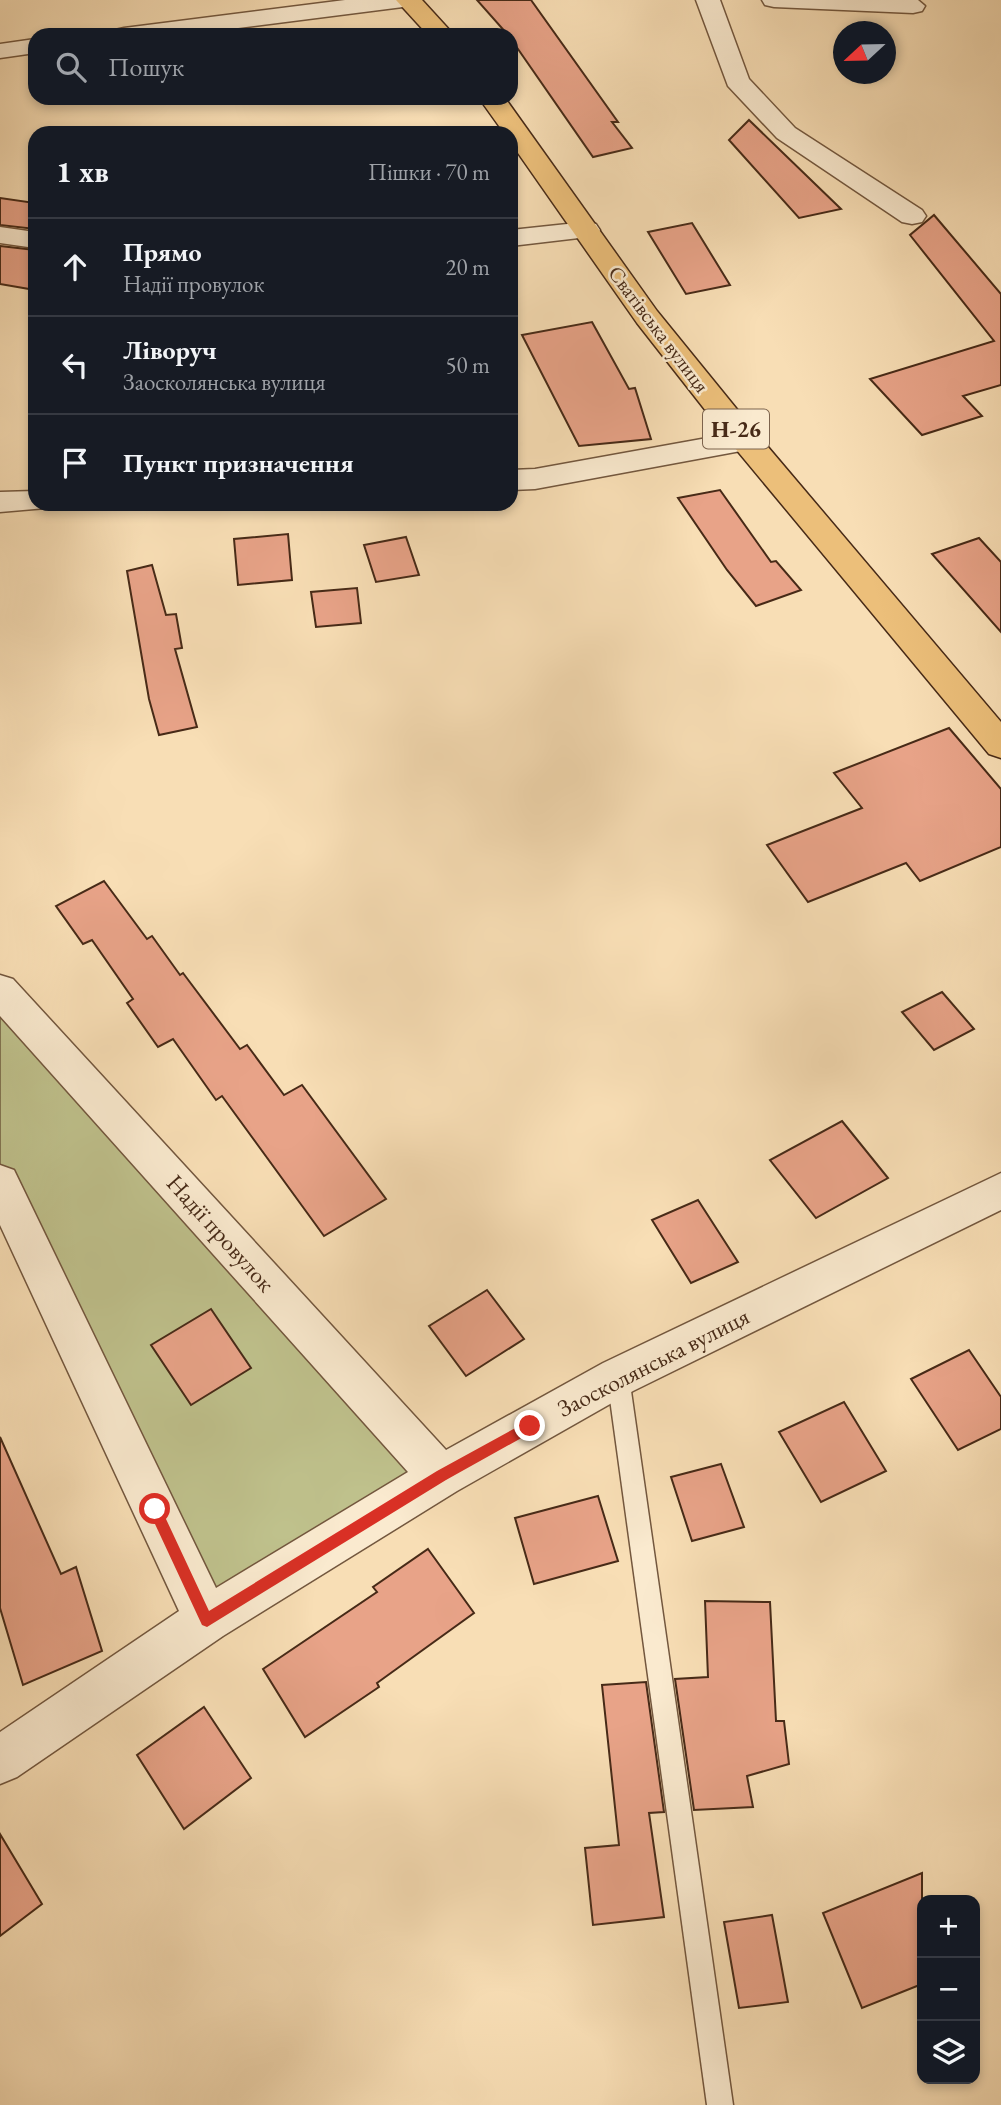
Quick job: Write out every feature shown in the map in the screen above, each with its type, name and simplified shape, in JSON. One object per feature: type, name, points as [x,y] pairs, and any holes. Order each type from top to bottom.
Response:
[{"type":"main road","points":[[405,0],[435,28]]},
{"type":"main road","name":"Сватівська вулиця","points":[[497,105],[512,126]]},
{"type":"main road","name":"Сватівська вулиця","points":[[518,135],[647,317],[746,441],[1001,745]]},
{"type":"street","points":[[180,28],[405,0]]},
{"type":"street","points":[[708,0],[737,81],[786,133],[912,216]]},
{"type":"street","points":[[774,0],[913,6]]},
{"type":"street","points":[[0,51],[28,47]]},
{"type":"street","points":[[518,237],[586,230]]},
{"type":"street","points":[[0,235],[28,239]]},
{"type":"street","points":[[518,480],[536,479],[746,441]]},
{"type":"street","points":[[0,502],[28,501]]},
{"type":"street","name":"Надії провулок","points":[[0,990],[441,1476]]},
{"type":"street","points":[[0,1182],[207,1620]]},
{"type":"street","name":"Заосколянська вулиця","points":[[0,1760],[207,1620],[441,1476],[618,1377],[1001,1191]]},
{"type":"lane","points":[[618,1377],[720,2105]]},
{"type":"green space","points":[[0,990],[441,1476],[207,1620],[0,1182]]},
{"type":"building","points":[[477,0],[531,0],[618,122],[612,122],[632,148],[593,157],[518,49],[518,28],[502,28]]},
{"type":"building","points":[[749,120],[841,209],[799,218],[729,140]]},
{"type":"building","points":[[0,198],[28,202],[28,228],[0,225]]},
{"type":"building","points":[[934,215],[1001,294],[1001,385],[963,396],[982,416],[922,435],[870,379],[994,341],[910,235]]},
{"type":"building","points":[[692,223],[730,285],[686,294],[648,232]]},
{"type":"building","points":[[0,246],[28,249],[28,289],[0,284]]},
{"type":"building","points":[[592,322],[629,389],[635,388],[651,439],[579,446],[522,335]]},
{"type":"building","points":[[720,490],[771,562],[776,561],[801,590],[756,606],[727,570],[678,498]]},
{"type":"building","points":[[288,534],[292,580],[238,585],[234,539]]},
{"type":"building","points":[[406,537],[419,575],[376,582],[364,545]]},
{"type":"building","points":[[979,538],[1001,562],[1001,632],[932,554]]},
{"type":"building","points":[[152,565],[166,615],[176,614],[182,648],[175,649],[197,727],[159,735],[149,699],[127,571]]},
{"type":"building","points":[[357,588],[361,623],[316,627],[311,592]]},
{"type":"building","points":[[949,728],[1001,789],[1001,847],[920,881],[906,863],[808,902],[767,845],[862,808],[834,773]]},
{"type":"building","points":[[104,881],[147,939],[152,936],[240,1049],[247,1045],[284,1095],[302,1085],[386,1199],[324,1236],[222,1096],[216,1100],[173,1039],[158,1047],[127,1003],[133,999],[92,940],[83,944],[56,906]]},
{"type":"building","points":[[942,992],[974,1029],[934,1050],[902,1012]]},
{"type":"building","points":[[842,1121],[888,1178],[816,1218],[770,1160]]},
{"type":"building","points":[[698,1200],[738,1262],[691,1283],[652,1220]]},
{"type":"building","points":[[487,1290],[524,1339],[466,1376],[429,1326]]},
{"type":"building","points":[[211,1309],[251,1368],[191,1405],[151,1345]]},
{"type":"building","points":[[969,1350],[1001,1397],[1001,1429],[958,1450],[911,1379]]},
{"type":"building","points":[[844,1402],[886,1471],[821,1502],[779,1432]]},
{"type":"building","points":[[0,1437],[61,1574],[76,1567],[102,1651],[23,1685],[0,1608]]},
{"type":"building","points":[[721,1464],[744,1527],[692,1541],[671,1477]]},
{"type":"building","points":[[598,1496],[618,1561],[534,1584],[515,1518]]},
{"type":"building","points":[[428,1549],[474,1613],[377,1683],[379,1687],[305,1737],[263,1669],[377,1592],[373,1587]]},
{"type":"building","points":[[705,1601],[770,1602],[776,1721],[784,1721],[789,1764],[747,1776],[753,1807],[694,1810],[675,1679],[708,1677]]},
{"type":"building","points":[[646,1682],[664,1812],[649,1813],[664,1917],[593,1925],[585,1848],[619,1845],[602,1685]]},
{"type":"building","points":[[204,1707],[251,1778],[184,1829],[137,1755]]},
{"type":"building","points":[[0,1834],[42,1904],[0,1936]]},
{"type":"building","points":[[922,1873],[922,1895],[917,1895],[917,1986],[862,2008],[823,1913]]},
{"type":"building","points":[[772,1915],[788,2002],[739,2008],[724,1922]]},
{"type":"route","points":[[155,1509],[207,1620],[441,1476],[530,1426]]}]
